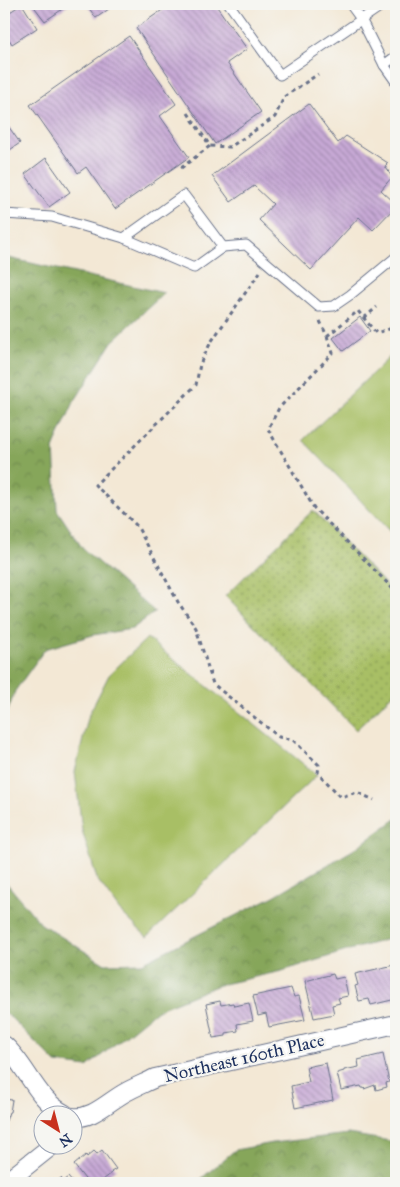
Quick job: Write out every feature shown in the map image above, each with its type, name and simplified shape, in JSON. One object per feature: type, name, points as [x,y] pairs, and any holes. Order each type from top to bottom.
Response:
[{"type":"street","name":"Northeast 160th Place","points":[[82,1117],[88,1116],[125,1092],[155,1078],[396,1024]]},
{"type":"street","points":[[4,1045],[50,1104]]},
{"type":"street","name":"Northeast 160th Place","points":[[82,1122],[99,1109]]},
{"type":"street","points":[[6,1183],[42,1154]]},
{"type":"lane","points":[[229,4],[280,75],[384,4]]},
{"type":"lane","points":[[350,4],[384,65],[396,82]]},
{"type":"lane","points":[[384,65],[396,56]]},
{"type":"lane","points":[[124,238],[184,195],[223,247]]},
{"type":"lane","points":[[4,214],[52,217],[124,238],[194,268],[223,247],[246,245],[319,307],[334,306],[396,257]]},
{"type":"path","points":[[181,168],[210,146],[230,147],[275,117],[284,97],[318,74]]},
{"type":"path","points":[[188,113],[210,146]]},
{"type":"path","points":[[260,272],[211,342],[200,364],[196,385],[96,485],[137,526],[178,602],[196,628],[213,684],[279,737],[293,740],[318,764],[318,773],[341,797],[358,792],[374,800]]},
{"type":"path","points":[[364,318],[377,307]]},
{"type":"path","points":[[327,336],[358,311],[376,333],[396,327]]},
{"type":"path","points":[[320,321],[333,353],[278,408],[268,429],[314,508],[396,592]]},
{"type":"green space","points":[[4,257],[164,293],[112,342],[74,402],[54,446],[57,510],[83,549],[155,612],[132,629],[93,635],[45,649],[15,691],[4,722]]},
{"type":"green space","points":[[396,351],[396,538],[303,440]]},
{"type":"green space","points":[[313,510],[396,595],[396,691],[356,730],[225,596]]},
{"type":"green space","points":[[147,638],[317,775],[147,937],[120,911],[97,879],[82,830],[75,772],[89,714],[109,675]]},
{"type":"green space","points":[[396,819],[396,937],[282,971],[219,985],[157,1010],[87,1067],[56,1063],[4,1011],[4,880],[41,924],[105,964],[142,963],[274,896],[353,850]]},
{"type":"green space","points":[[348,1134],[396,1142],[396,1183],[196,1183],[235,1150],[273,1143]]},
{"type":"building","points":[[22,4],[37,28],[12,44],[4,31],[4,16]]},
{"type":"building","points":[[32,4],[70,4],[45,21]]},
{"type":"building","points":[[86,4],[116,4],[96,18]]},
{"type":"building","points":[[171,4],[215,4],[247,49],[227,63],[261,112],[215,144],[136,28]]},
{"type":"building","points":[[129,36],[176,104],[160,116],[189,157],[115,209],[86,167],[78,173],[30,105]]},
{"type":"building","points":[[309,104],[338,143],[346,136],[388,163],[385,166],[392,177],[381,190],[396,204],[373,230],[359,217],[311,270],[259,220],[273,204],[254,186],[231,202],[212,176]]},
{"type":"building","points":[[4,120],[20,143],[4,154]]},
{"type":"building","points":[[46,158],[70,192],[49,207],[25,174]]},
{"type":"building","points":[[360,317],[370,331],[343,351],[333,338]]},
{"type":"building","points":[[394,965],[396,999],[371,1005],[369,999],[359,1001],[355,986],[358,985],[355,974]]},
{"type":"building","points":[[333,974],[335,979],[344,977],[348,996],[338,998],[340,1003],[332,1005],[334,1014],[314,1018],[305,981]]},
{"type":"building","points":[[291,988],[294,997],[299,996],[305,1020],[269,1027],[266,1014],[258,1016],[253,996]]},
{"type":"building","points":[[220,1001],[221,1005],[233,1003],[234,1006],[249,1003],[253,1021],[237,1024],[238,1031],[226,1033],[226,1036],[213,1038],[206,1004]]},
{"type":"building","points":[[383,1054],[389,1082],[386,1083],[387,1087],[376,1090],[375,1085],[364,1089],[361,1086],[341,1090],[337,1073],[359,1067],[358,1060]]},
{"type":"building","points":[[326,1063],[333,1100],[295,1108],[291,1086],[309,1082],[306,1067]]},
{"type":"building","points":[[4,1099],[12,1100],[6,1121],[4,1121]]},
{"type":"building","points":[[102,1150],[116,1169],[99,1183],[88,1183],[74,1165],[86,1155],[87,1157],[94,1151],[97,1154]]},
{"type":"building","points":[[68,1177],[73,1183],[54,1183],[61,1178],[63,1181]]}]
